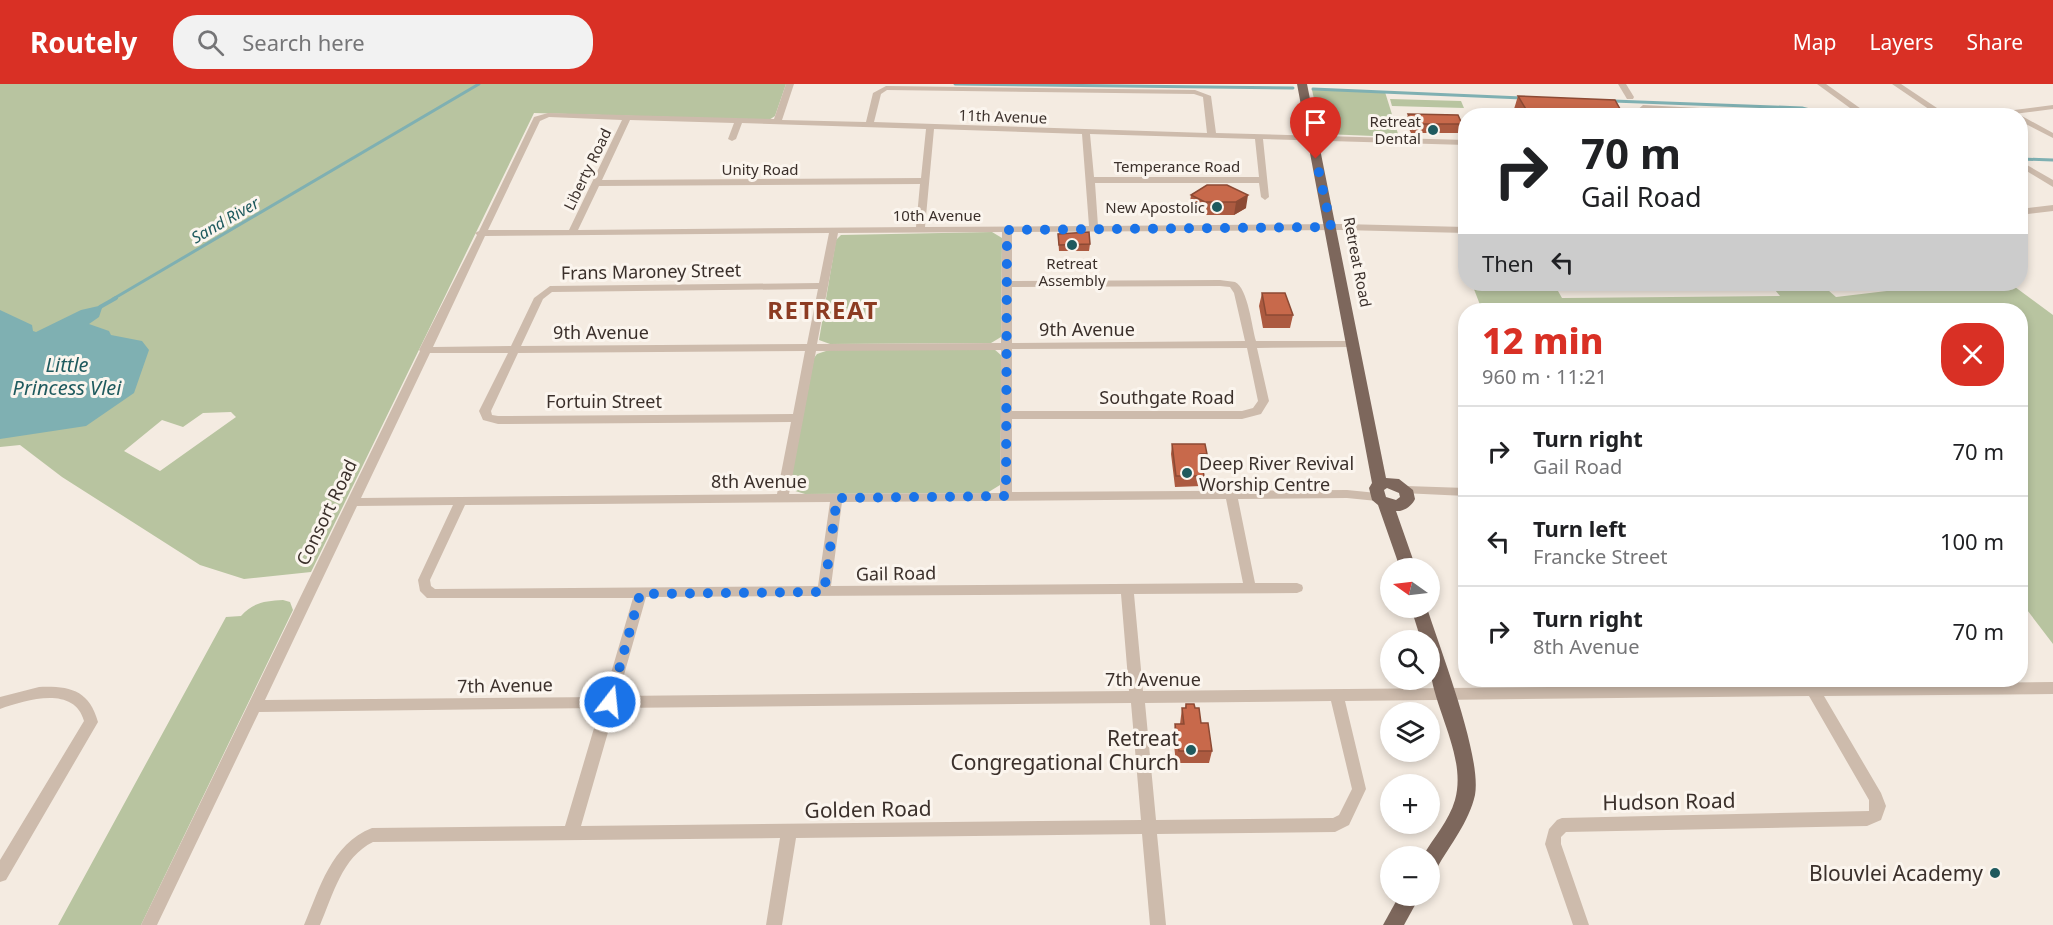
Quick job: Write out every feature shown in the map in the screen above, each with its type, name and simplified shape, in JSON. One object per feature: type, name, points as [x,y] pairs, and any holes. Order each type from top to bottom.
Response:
[{"type":"main road","name":"Retreat Road","points":[[1302,87],[1374,448],[1379,493],[1399,537],[1405,558]]},
{"type":"main road","name":"Retreat Road","points":[[1374,448],[1404,495],[1399,537]]},
{"type":"main road","points":[[1379,493],[1389,482],[1404,495]]},
{"type":"main road","points":[[1379,493],[1404,495]]},
{"type":"main road","points":[[1439,846],[1458,812],[1466,789],[1463,758],[1440,681]]},
{"type":"main road","points":[[1393,925],[1404,906]]},
{"type":"street","points":[[1622,84],[1630,98]]},
{"type":"street","points":[[1821,84],[1856,108]]},
{"type":"street","points":[[1896,84],[1933,108]]},
{"type":"street","points":[[777,122],[790,85]]},
{"type":"street","points":[[869,125],[877,93],[881,89],[1198,92],[1207,96],[1212,136]]},
{"type":"street","points":[[2028,112],[2053,107]]},
{"type":"street","name":"11th Avenue","points":[[540,117],[1458,143]]},
{"type":"street","name":"Consort Road","points":[[149,925],[534,121],[540,117]]},
{"type":"street","name":"Liberty Road","points":[[572,232],[627,118]]},
{"type":"street","points":[[732,139],[739,121]]},
{"type":"street","points":[[2028,121],[2053,136]]},
{"type":"street","points":[[920,230],[930,127]]},
{"type":"street","points":[[1086,132],[1094,229]]},
{"type":"street","points":[[1259,137],[1266,197]]},
{"type":"street","points":[[2028,168],[2053,184]]},
{"type":"street","name":"Temperance Road","points":[[1090,180],[1263,180]]},
{"type":"street","name":"Unity Road","points":[[596,183],[925,181]]},
{"type":"street","points":[[2028,211],[2053,208]]},
{"type":"street","name":"10th Avenue","points":[[480,233],[1331,227],[1458,230]]},
{"type":"street","points":[[1006,496],[1007,230]]},
{"type":"street","points":[[782,498],[834,231]]},
{"type":"street","points":[[1006,284],[1229,284],[1238,290],[1252,344]]},
{"type":"street","name":"Frans Maroney Street","points":[[515,349],[538,298],[550,289],[824,286]]},
{"type":"street","name":"Southgate Road","points":[[1006,415],[1253,413],[1260,409],[1264,401],[1252,344]]},
{"type":"street","name":"9th Avenue","points":[[424,350],[1353,344]]},
{"type":"street","name":"Fortuin Street","points":[[515,349],[485,409],[489,418],[798,418]]},
{"type":"street","points":[[1404,495],[1458,492]]},
{"type":"street","name":"8th Avenue","points":[[351,502],[1379,493]]},
{"type":"street","points":[[1231,495],[1250,588]]},
{"type":"street","points":[[824,592],[837,498]]},
{"type":"street","name":"Gail Road","points":[[461,501],[424,580],[425,588],[432,594],[1297,588]]},
{"type":"street","points":[[1126,589],[1158,925]]},
{"type":"street","points":[[571,833],[640,594]]},
{"type":"street","name":"7th Avenue","points":[[254,706],[2053,688]]},
{"type":"street","name":"Hudson Road","points":[[1581,925],[1553,843],[1554,834],[1562,825],[1867,819],[1874,817],[1878,808],[1876,798],[1814,692]]},
{"type":"street","points":[[0,703],[25,696],[63,693],[78,699],[90,714],[90,722],[0,875]]},
{"type":"street","name":"Golden Road","points":[[312,925],[346,852],[365,837],[380,834],[1332,825],[1341,823],[1357,795],[1359,786],[1337,696]]},
{"type":"street","points":[[774,925],[789,831]]},
{"type":"green space","points":[[0,84],[786,84],[775,116],[769,120],[534,113],[311,572],[244,579],[200,565],[62,477],[20,445],[0,447]],"holes":[[[231,412],[236,417],[160,471],[124,451],[162,420],[183,427],[203,413]]]},
{"type":"green space","points":[[1312,90],[1385,92],[1399,137],[1324,134],[1321,130]]},
{"type":"green space","points":[[1390,99],[1461,101],[1464,108],[1392,106]]},
{"type":"green space","points":[[992,232],[1002,238],[1001,337],[991,343],[830,344],[819,340],[836,240],[841,235]]},
{"type":"green space","points":[[1475,291],[1558,291],[1562,298],[1780,296],[1776,291],[1829,291],[1836,297],[1887,291],[2020,291],[2053,315],[2053,644],[2028,611],[2028,303],[1479,303]]},
{"type":"green space","points":[[994,349],[1002,356],[1000,485],[987,493],[805,494],[792,490],[790,484],[814,358],[817,354],[829,350]]},
{"type":"green space","points":[[283,600],[290,602],[293,610],[141,925],[58,925],[226,617],[241,616],[260,603]]},
{"type":"water","name":"Little Princess Vlei","points":[[103,305],[99,317],[89,324],[109,331],[111,335],[142,341],[149,350],[134,393],[86,426],[0,439],[0,310],[32,325],[33,331],[36,332],[81,310]]},
{"type":"building","points":[[1518,96],[1615,100],[1620,108],[1525,108]]},
{"type":"building","points":[[1408,114],[1458,115],[1458,124],[1413,124]]},
{"type":"building","points":[[1207,185],[1227,185],[1248,195],[1236,202],[1205,202],[1191,195]]},
{"type":"building","points":[[1089,232],[1090,244],[1059,245],[1058,234]]},
{"type":"building","points":[[1262,293],[1285,293],[1293,315],[1266,315]]},
{"type":"building","name":"Deep River Revival Worship Centre","points":[[1172,444],[1205,444],[1207,454],[1200,454],[1204,476],[1176,476]]},
{"type":"building","points":[[1186,704],[1194,704],[1195,708],[1199,708],[1201,723],[1208,723],[1212,751],[1179,751],[1175,724],[1184,724],[1182,708],[1186,708]]},
{"type":"waterway","name":"Sand River","points":[[113,299],[479,84]]},
{"type":"waterway","name":"Sand River","points":[[955,84],[1293,88]]},
{"type":"waterway","name":"Sand River","points":[[1313,89],[1522,98]]},
{"type":"waterway","name":"Sand River","points":[[1613,101],[1802,108]]},
{"type":"waterway","name":"Sand River","points":[[2028,159],[2053,160]]},
{"type":"waterway","name":"Sand River","points":[[100,307],[116,298]]},
{"type":"place","name":"Retreat Dental","points":[[1433,130]]},
{"type":"place","name":"New Apostolic","points":[[1217,207]]},
{"type":"place","name":"Retreat Assembly","points":[[1072,245]]},
{"type":"place","name":"Deep River Revival Worship Centre","points":[[1187,473]]},
{"type":"place","name":"Retreat Congregational Church","points":[[1191,750]]},
{"type":"place","name":"Blouvlei Academy","points":[[1995,873]]},
{"type":"district","name":"RETREAT","points":[[823,309]]},
{"type":"route","points":[[610,702],[640,594],[824,592],[837,498],[1006,496],[1007,230],[1331,227],[1316,159]]}]
